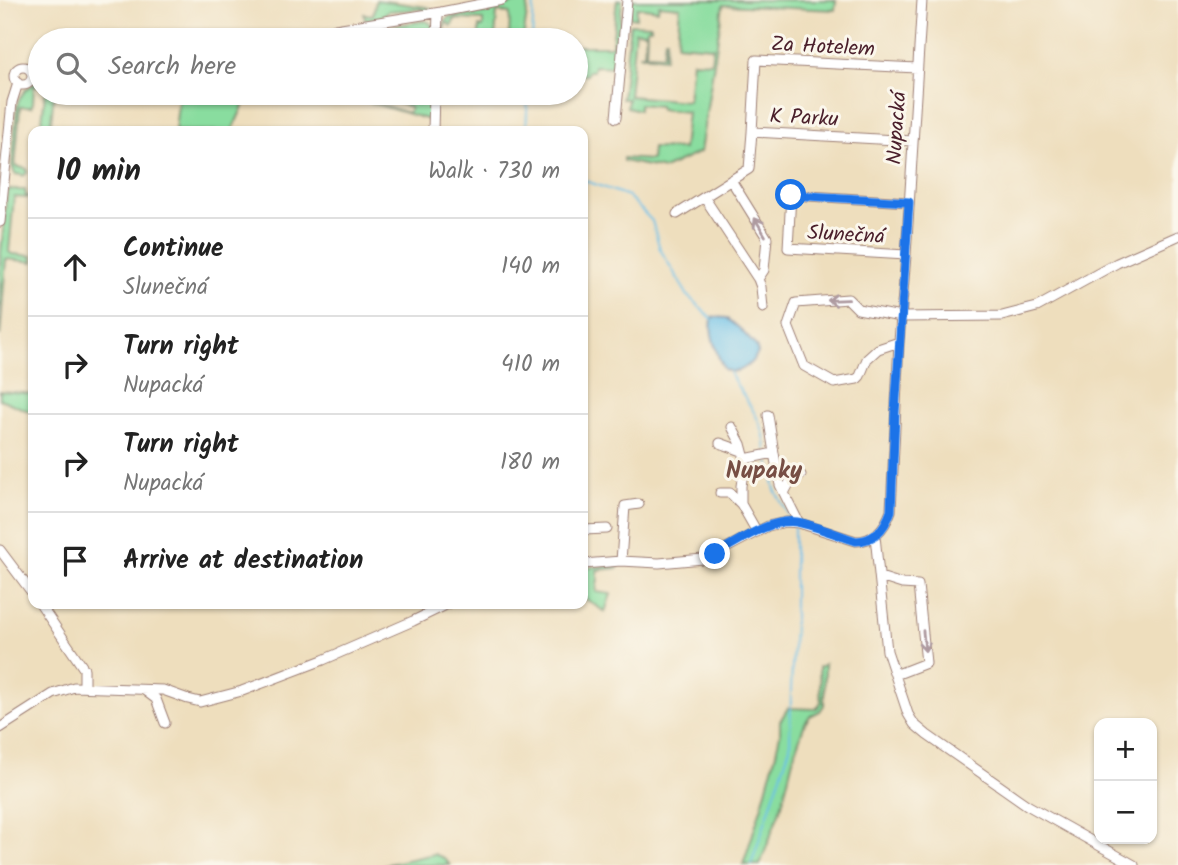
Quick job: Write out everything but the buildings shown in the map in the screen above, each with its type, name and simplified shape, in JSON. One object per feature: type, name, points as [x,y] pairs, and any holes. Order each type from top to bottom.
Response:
[{"type":"street","points":[[343,28],[502,0]]},
{"type":"street","points":[[616,118],[627,0]]},
{"type":"street","name":"Nupacká","points":[[875,536],[886,525],[891,511],[899,342],[922,0]]},
{"type":"street","points":[[437,28],[438,13]]},
{"type":"street","name":"Za Hotelem","points":[[752,132],[756,60],[918,68]]},
{"type":"street","points":[[0,222],[12,102],[18,83],[14,76],[18,68],[28,69]]},
{"type":"street","points":[[18,83],[28,82]]},
{"type":"street","points":[[433,126],[434,105]]},
{"type":"street","name":"K Parku","points":[[677,214],[750,169],[752,132],[913,141]]},
{"type":"street","points":[[732,180],[767,239],[764,270],[758,279]]},
{"type":"street","name":"Slunečná","points":[[906,255],[788,248],[791,195],[909,202]]},
{"type":"street","points":[[704,197],[758,279],[763,308]]},
{"type":"street","points":[[899,342],[878,349],[867,359],[857,379],[834,383],[804,366],[788,326],[796,303],[848,299],[858,309],[901,317],[1002,316],[1037,307],[1117,263],[1178,236]]},
{"type":"street","points":[[768,415],[770,454],[793,522]]},
{"type":"street","points":[[732,427],[741,444],[743,455],[741,504]]},
{"type":"street","points":[[720,443],[743,455],[770,454]]},
{"type":"street","points":[[784,494],[791,480],[801,475]]},
{"type":"street","points":[[720,493],[730,493],[741,504],[757,532]]},
{"type":"street","points":[[621,561],[625,506],[639,504]]},
{"type":"street","points":[[588,564],[621,561],[659,563],[703,559],[768,526],[793,522],[856,541],[875,536],[887,651],[908,714],[914,724],[1027,805],[1134,865]]},
{"type":"street","points":[[588,530],[607,529]]},
{"type":"street","points":[[0,550],[28,587]]},
{"type":"street","points":[[880,577],[902,584],[918,585],[926,663],[895,675]]},
{"type":"street","points":[[43,609],[84,668],[84,687]]},
{"type":"street","points":[[0,728],[53,694],[68,688],[163,690],[200,702],[242,691],[333,656],[438,609]]},
{"type":"street","points":[[139,688],[156,699],[165,723]]},
{"type":"green space","points":[[376,0],[433,9],[388,11],[380,18],[365,20],[364,14],[373,15]]},
{"type":"green space","points":[[529,0],[525,28],[509,28],[510,13],[497,12],[496,28],[479,28],[483,27],[483,20],[456,19],[452,26],[449,23],[444,28],[444,25],[449,17],[487,13]]},
{"type":"green space","points":[[617,0],[622,0],[616,67],[594,66],[593,71],[588,71],[588,46],[612,46]]},
{"type":"green space","points":[[632,0],[836,0],[835,10],[723,5],[700,152],[664,169],[623,161],[623,158],[651,160],[652,148],[683,149],[687,112],[639,104],[639,110],[627,107],[628,99],[622,99],[630,24],[651,25],[651,28],[647,28],[646,54],[663,55],[667,39],[665,58],[640,55],[644,54],[646,32],[635,31],[629,96],[688,101],[692,61],[711,62],[713,47],[677,44],[680,7],[659,5],[658,10],[637,7],[636,18],[630,17]]},
{"type":"green space","points":[[424,21],[433,28],[379,28]]},
{"type":"green space","points":[[28,88],[28,105],[32,105],[20,107],[15,166],[27,169],[23,176],[15,174],[12,166],[17,106]]},
{"type":"green space","points":[[44,105],[53,105],[51,126],[42,126]]},
{"type":"green space","points":[[178,105],[244,105],[234,126],[176,126]]},
{"type":"green space","points":[[378,105],[408,113],[410,107],[404,105],[430,105],[429,120]]},
{"type":"green space","points":[[9,190],[25,190],[28,196],[14,197],[9,252],[28,256],[28,261],[6,259],[0,336],[0,261]]},
{"type":"green space","points":[[0,391],[28,394],[28,411],[0,399]]},
{"type":"green space","points":[[618,565],[618,568],[597,570],[596,592],[611,594],[605,612],[588,600],[588,568]]},
{"type":"green space","points":[[825,664],[824,705],[805,723],[782,804],[760,865],[743,865],[776,753],[780,721],[788,708],[818,707],[821,702],[819,667]]},
{"type":"green space","points":[[434,854],[444,858],[450,865],[383,865]]},
{"type":"water","points":[[713,317],[727,318],[756,346],[758,353],[752,362],[739,371],[724,369],[712,336]]},
{"type":"waterway","points":[[533,28],[534,0]]},
{"type":"waterway","points":[[526,126],[527,105]]},
{"type":"waterway","points":[[588,182],[628,196],[652,221],[660,249],[688,296],[712,319]]},
{"type":"waterway","points":[[730,373],[757,417],[764,434],[766,449]]},
{"type":"waterway","points":[[768,458],[775,490],[790,518]]},
{"type":"waterway","points":[[751,865],[790,747],[794,526]]},
{"type":"district","name":"Nupaky","points":[[764,470]]},
{"type":"route","points":[[715,554],[768,526],[786,522],[799,523],[863,541],[875,536],[886,525],[891,511],[909,202],[791,195]]}]
